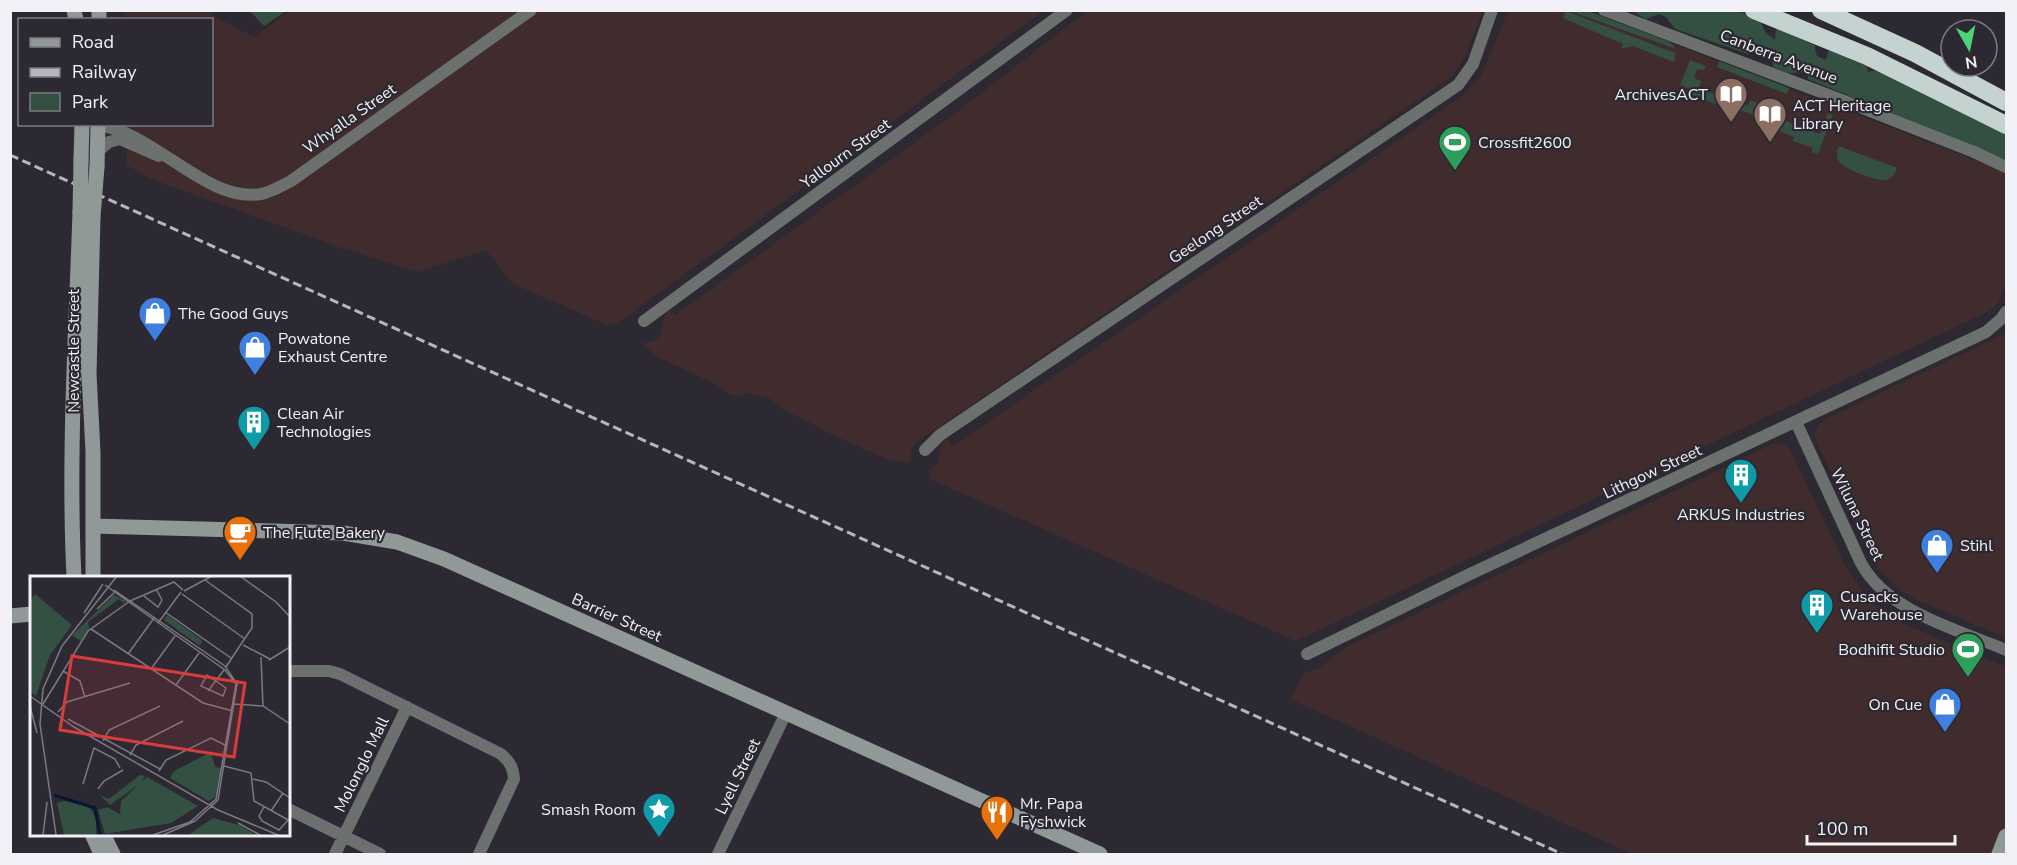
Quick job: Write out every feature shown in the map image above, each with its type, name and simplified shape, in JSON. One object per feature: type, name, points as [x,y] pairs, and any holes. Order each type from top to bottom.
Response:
[{"type":"highway","name":"Canberra Avenue","points":[[1754,10],[1867,56],[2007,125]]},
{"type":"highway","points":[[1821,10],[1915,53],[2007,102]]},
{"type":"highway","points":[[1812,33],[1840,30],[1848,22]]},
{"type":"highway","points":[[1848,22],[1849,36],[1867,56]]},
{"type":"main road","name":"Newcastle Street","points":[[74,576],[73,435],[87,214],[97,159],[91,126]]},
{"type":"main road","name":"Newcastle Street","points":[[91,126],[81,160],[87,214],[89,374],[93,452],[93,576]]},
{"type":"main road","points":[[73,435],[82,507],[86,518],[93,526],[82,535],[74,576]]},
{"type":"main road","name":"Barrier Street","points":[[93,526],[343,532],[397,542],[444,559],[1097,854]]},
{"type":"main road","points":[[10,616],[30,614]]},
{"type":"main road","points":[[92,835],[101,855]]},
{"type":"main road","points":[[104,835],[113,855]]},
{"type":"main road","points":[[1999,855],[2007,836]]},
{"type":"street","name":"Whyalla Street","points":[[96,126],[122,131],[147,143],[213,185],[230,192],[251,195],[273,191],[291,181],[531,10]]},
{"type":"street","name":"Yallourn Street","points":[[644,321],[1066,10]]},
{"type":"street","name":"Geelong Street","points":[[925,450],[940,435],[1458,85],[1473,63],[1492,10]]},
{"type":"street","name":"Canberra Avenue","points":[[1604,10],[1847,102],[2007,167]]},
{"type":"street","name":"Whyalla Street","points":[[130,126],[147,143]]},
{"type":"street","name":"Whyalla Street","points":[[97,159],[109,142],[120,139],[174,161]]},
{"type":"street","name":"Lithgow Street","points":[[1307,654],[1468,575],[1986,332],[2007,312]]},
{"type":"street","name":"Wiluna Street","points":[[1796,422],[1865,571],[1887,595],[1909,610],[2007,650]]},
{"type":"street","name":"Molonglo Mall","points":[[290,671],[340,674],[501,754],[513,767],[514,779],[511,790],[479,855]]},
{"type":"street","name":"Molonglo Mall","points":[[335,855],[407,707]]},
{"type":"street","name":"Lyell Street","points":[[718,855],[786,712]]},
{"type":"street","name":"Molonglo Mall","points":[[290,810],[380,855]]},
{"type":"shaded area","points":[[291,10],[1043,11],[617,324],[607,325],[513,284],[486,250],[418,272],[341,248],[146,177],[127,165],[126,126],[213,126],[213,18],[123,18],[123,11],[204,11],[254,37]]},
{"type":"shaded area","points":[[1087,11],[1483,11],[1464,59],[1451,77],[917,442],[911,450],[910,463],[891,461],[818,428],[786,411],[769,398],[749,393],[732,395],[713,383],[654,355],[643,343],[652,342],[660,336],[664,315],[670,309],[675,315],[954,114]]},
{"type":"shaded area","points":[[1508,11],[1588,11],[2006,172],[2006,286],[1997,305],[1989,311],[1296,641],[930,479],[929,471],[938,463],[945,440],[947,439],[953,446],[1464,95],[1482,74]]},
{"type":"shaded area","points":[[2006,333],[2006,638],[1915,599],[1885,576],[1874,563],[1816,441],[1815,434],[1817,426],[1824,420]]},
{"type":"shaded area","points":[[1779,443],[1787,446],[1791,451],[1846,567],[1868,598],[1886,614],[1904,624],[2006,667],[2006,827],[1995,854],[1632,854],[1290,699],[1305,672],[1316,670],[1348,646]]},
{"type":"green space","points":[[250,11],[286,11],[264,26]]},
{"type":"green space","points":[[1566,11],[1675,53],[1674,62],[1633,46],[1621,49],[1623,44],[1563,18]]},
{"type":"green space","points":[[1570,11],[1588,11],[1670,42],[1676,49]]},
{"type":"green space","points":[[1632,11],[1736,11],[1758,17],[1766,33],[1775,40],[1776,28],[1814,45],[1817,56],[1826,60],[1829,49],[1866,59],[1868,72],[1882,69],[1967,116],[2006,134],[2006,160],[1808,79],[1808,72],[1788,73],[1773,67],[1771,52],[1757,43],[1748,54],[1675,29],[1666,17],[1659,14],[1646,19]]},
{"type":"green space","points":[[1690,60],[1706,66],[1704,70],[1697,69],[1694,78],[1701,81],[1699,88],[1721,96],[1724,90],[1733,93],[1731,99],[1736,101],[1733,107],[1717,101],[1716,104],[1693,95],[1692,90],[1680,85]]},
{"type":"green space","points":[[1719,61],[1789,88],[1787,94],[1717,67]]},
{"type":"green space","points":[[1750,100],[1759,104],[1757,110],[1820,134],[1828,113],[1833,115],[1818,154],[1812,152],[1813,148],[1793,141],[1794,137],[1775,130],[1775,127],[1756,119],[1756,116],[1740,110],[1743,104],[1748,106]]},
{"type":"green space","points":[[1839,146],[1897,168],[1891,177],[1884,180],[1859,173],[1845,167],[1838,160]]},
{"type":"railway","points":[[10,155],[1562,854]]},
{"type":"place","name":"ArchivesACT","points":[[1731,123]]},
{"type":"place","name":"ACT Heritage Library","points":[[1770,143]]},
{"type":"place","name":"Crossfit2600","points":[[1455,171]]},
{"type":"place","name":"The Good Guys","points":[[155,342]]},
{"type":"place","name":"Powatone Exhaust Centre","points":[[255,376]]},
{"type":"place","name":"Clean Air Technologies","points":[[254,451]]},
{"type":"place","name":"ARKUS Industries","points":[[1741,504]]},
{"type":"place","name":"The Flute Bakery","points":[[240,561]]},
{"type":"place","name":"Stihl","points":[[1937,574]]},
{"type":"place","name":"Cusacks Warehouse","points":[[1817,634]]},
{"type":"place","name":"Bodhifit Studio","points":[[1968,678]]},
{"type":"place","name":"On Cue","points":[[1945,733]]},
{"type":"place","name":"Smash Room","points":[[659,838]]},
{"type":"place","name":"Mr. Papa Fyshwick","points":[[997,841]]}]
